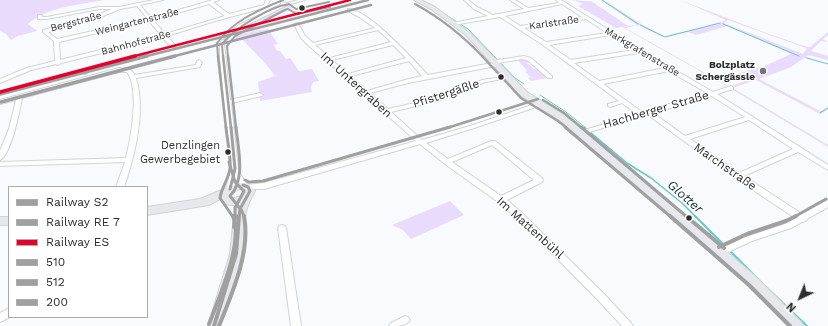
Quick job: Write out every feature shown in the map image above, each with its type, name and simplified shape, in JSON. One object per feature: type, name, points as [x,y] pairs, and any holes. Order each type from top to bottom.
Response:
[{"type":"main road","points":[[417,0],[458,23],[497,62],[507,77],[529,98],[585,131],[725,250],[797,326]]},
{"type":"main road","points":[[148,211],[204,201],[228,195],[236,186],[246,192]]},
{"type":"main road","points":[[228,195],[236,202],[246,192]]},
{"type":"main road","points":[[214,326],[236,254],[239,216],[246,192]]},
{"type":"main road","points":[[228,195],[239,216]]},
{"type":"street","points":[[40,16],[40,18],[47,18],[99,8],[119,8],[161,0]]},
{"type":"street","name":"Weingartenstraße","points":[[56,41],[149,20],[217,0]]},
{"type":"street","name":"Bahnhofstraße","points":[[0,81],[29,69],[164,36],[266,6],[268,0]]},
{"type":"street","points":[[231,33],[273,11],[282,2],[304,0]]},
{"type":"street","points":[[466,0],[479,11],[494,17]]},
{"type":"street","points":[[512,0],[528,10]]},
{"type":"street","name":"Markgrafenstraße","points":[[558,0],[639,51],[713,94],[828,168]]},
{"type":"street","points":[[210,2],[228,16]]},
{"type":"street","points":[[458,23],[563,4]]},
{"type":"street","points":[[138,5],[149,20],[173,46]]},
{"type":"street","name":"Bergstraße","points":[[58,63],[56,41],[45,30],[89,20],[119,8]]},
{"type":"street","points":[[350,10],[378,28],[426,77]]},
{"type":"street","name":"Marchstraße","points":[[501,16],[546,44],[624,101],[685,138],[738,176],[803,219]]},
{"type":"street","name":"Karlstraße","points":[[520,27],[587,18]]},
{"type":"street","name":"Im Untergraben","points":[[296,24],[302,37],[385,112],[421,142]]},
{"type":"street","points":[[311,45],[378,28]]},
{"type":"street","points":[[546,44],[612,34]]},
{"type":"street","points":[[224,41],[222,44],[223,58],[235,169],[246,192],[502,118],[540,104]]},
{"type":"street","points":[[328,60],[394,43]]},
{"type":"street","points":[[571,62],[639,51]]},
{"type":"street","points":[[364,92],[426,77],[522,57],[529,59],[550,76]]},
{"type":"street","points":[[346,76],[410,59]]},
{"type":"street","points":[[134,77],[198,66],[200,62]]},
{"type":"street","points":[[599,83],[669,69]]},
{"type":"street","points":[[0,102],[88,77],[119,70],[128,70],[134,77],[136,119],[129,160],[120,186]]},
{"type":"street","name":"Pfistergäßle","points":[[385,112],[439,98],[484,81],[507,77]]},
{"type":"street","name":"Hachberger Straße","points":[[585,131],[731,88]]},
{"type":"street","points":[[228,102],[260,95]]},
{"type":"street","points":[[0,158],[14,125],[19,97]]},
{"type":"street","points":[[610,105],[624,101]]},
{"type":"street","points":[[685,138],[750,118]]},
{"type":"street","name":"Im Mattenbühl","points":[[421,142],[501,200],[537,231],[628,326]]},
{"type":"street","points":[[447,162],[493,142],[539,180],[501,200]]},
{"type":"street","points":[[738,176],[798,149]]},
{"type":"street","points":[[0,164],[129,160]]},
{"type":"street","points":[[228,195],[235,169]]},
{"type":"street","points":[[725,250],[788,226],[803,219],[828,203]]},
{"type":"street","points":[[282,228],[296,326]]},
{"type":"street","points":[[394,326],[405,320]]},
{"type":"shaded area","points":[[0,0],[104,0],[53,10],[35,18],[28,24],[37,31],[18,36],[11,40],[6,34],[0,31]]},
{"type":"shaded area","points":[[573,0],[591,1],[628,26],[637,25],[601,0],[604,0],[641,24],[664,36],[720,23],[726,20],[680,0],[807,47],[810,47],[828,32],[828,35],[823,39],[828,42],[821,41],[811,51],[828,56],[828,60],[808,55],[806,57],[828,64],[804,58],[791,67],[759,79],[820,111],[828,107],[828,109],[820,114],[756,80],[733,88],[828,145],[828,147],[730,88],[622,27],[616,28],[578,6],[583,4]],"holes":[[[728,20],[806,48],[807,49],[803,54],[724,23]],[[639,25],[662,37],[688,32],[696,35],[728,26],[791,54],[767,65],[733,75],[744,81],[730,87],[625,28]]]},
{"type":"shaded area","points":[[286,5],[293,8],[283,10],[275,14],[278,15],[295,10],[256,22],[258,24],[233,33]]},
{"type":"shaded area","points":[[268,29],[278,44],[274,45],[277,51],[280,51],[286,59],[290,58],[299,71],[312,69],[319,81],[313,82],[311,87],[312,92],[260,101],[258,82],[275,76],[266,64],[241,38],[233,40],[228,47],[226,47],[228,42],[237,36]]},
{"type":"shaded area","points":[[523,58],[529,61],[527,63],[534,69],[538,69],[548,78],[531,81],[528,78],[531,77],[525,72],[527,71],[517,59]]},
{"type":"shaded area","points":[[450,201],[464,215],[411,239],[403,230],[392,225]]},
{"type":"waterway","points":[[602,0],[638,24]]},
{"type":"waterway","name":"Glotter","points":[[429,4],[468,29],[515,78],[524,84]]},
{"type":"waterway","points":[[640,25],[665,37],[720,23]]},
{"type":"waterway","points":[[723,24],[799,56]]},
{"type":"waterway","points":[[807,58],[828,64]]},
{"type":"waterway","name":"Glotter","points":[[540,95],[566,112],[586,128]]},
{"type":"waterway","points":[[820,113],[828,108]]},
{"type":"waterway","name":"Glotter","points":[[584,127],[627,163],[651,178],[682,203],[727,248]]},
{"type":"waterway","name":"Glotter","points":[[729,250],[762,283]]},
{"type":"waterway","name":"Glotter","points":[[765,286],[807,326]]},
{"type":"tunnel","points":[[224,41],[231,33]]},
{"type":"railway","points":[[223,36],[272,20],[339,3]]},
{"type":"rail line","name":"ES","points":[[0,92],[350,0]]},
{"type":"rail line","name":"S2","points":[[0,94],[368,0]]},
{"type":"transit line","name":"200","points":[[209,324],[228,271],[235,241],[236,228],[233,215],[220,198],[221,191],[225,186],[230,169],[217,43],[229,29],[246,17],[283,0]]},
{"type":"transit line","name":"510","points":[[289,4],[296,9],[329,2]]},
{"type":"transit line","name":"510","points":[[230,189],[235,169],[222,44],[235,31],[250,21],[283,5],[289,4]]},
{"type":"transit line","name":"512","points":[[415,4],[430,12],[465,38],[521,98],[558,121],[689,232],[749,285],[790,326]]},
{"type":"transit line","points":[[1,102],[371,5]]},
{"type":"transit line","name":"512","points":[[219,326],[234,286],[245,238],[243,213],[230,196],[235,191],[240,169],[227,46],[235,36],[285,10],[288,9],[297,14],[330,7]]},
{"type":"transit line","name":"200","points":[[245,180],[249,182],[263,181],[476,120],[538,99]]},
{"type":"transit line","name":"200","points":[[543,100],[564,113],[724,248]]},
{"type":"transit line","name":"512","points":[[229,162],[235,182],[244,191],[235,208],[234,227]]},
{"type":"transit line","name":"510","points":[[214,326],[236,254],[240,209],[250,191],[248,187],[243,185]]},
{"type":"transit line","name":"200","points":[[719,247],[747,234],[786,221],[826,199]]},
{"type":"place","name":"Bolzplatz Schergässle","points":[[763,71]]},
{"type":"place","name":"Denzlingen Gewerbegebiet","points":[[228,152]]}]
